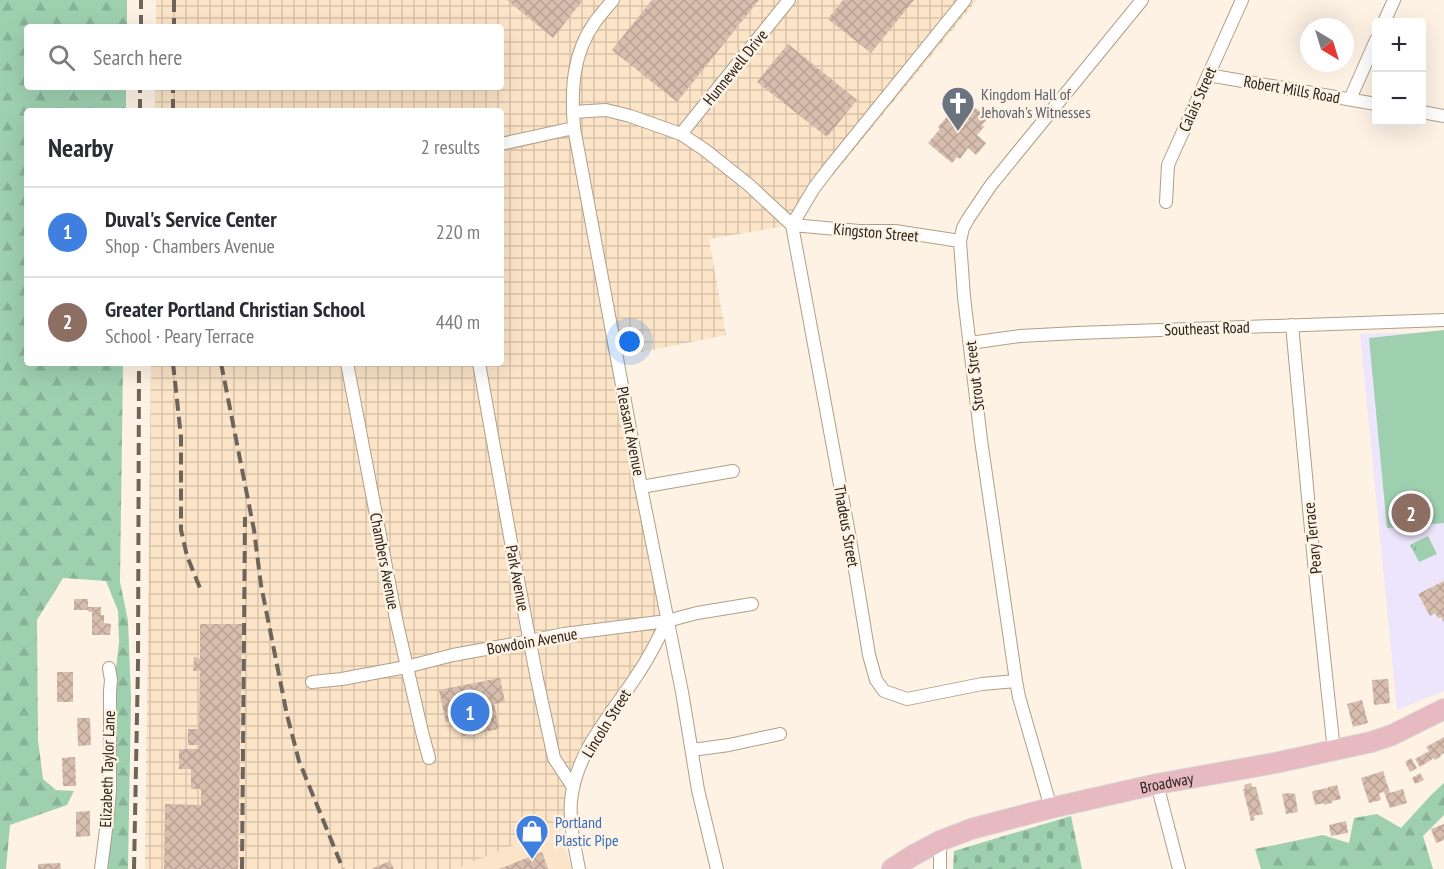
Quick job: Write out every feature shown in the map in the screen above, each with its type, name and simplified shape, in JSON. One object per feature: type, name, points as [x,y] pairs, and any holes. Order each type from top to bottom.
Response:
[{"type":"main road","name":"Broadway","points":[[892,869],[940,841],[971,829],[1157,784],[1371,742],[1392,735],[1444,709]]},
{"type":"street","name":"Pleasant Avenue","points":[[613,0],[594,23],[579,52],[572,85],[574,128],[682,692],[698,790],[717,869]]},
{"type":"street","name":"Hunnewell Drive","points":[[681,134],[789,0]]},
{"type":"street","points":[[573,112],[606,110],[681,134],[749,185],[792,225],[830,167],[965,0]]},
{"type":"street","name":"Strout Street","points":[[1051,808],[1016,681],[981,440],[964,297],[960,241],[963,228],[991,185],[1142,0]]},
{"type":"street","name":"Calais Street","points":[[1166,202],[1168,165],[1242,0]]},
{"type":"street","points":[[1386,18],[1394,0]]},
{"type":"street","points":[[1350,99],[1372,50]]},
{"type":"street","name":"Robert Mills Road","points":[[1208,75],[1372,103]]},
{"type":"street","points":[[1426,113],[1444,116]]},
{"type":"street","points":[[504,143],[574,128]]},
{"type":"street","name":"Kingston Street","points":[[792,225],[859,231],[895,231],[960,241]]},
{"type":"street","name":"Thadeus Street","points":[[792,225],[869,655],[876,680],[884,691],[907,699],[982,684],[1016,681]]},
{"type":"street","name":"Southeast Road","points":[[970,343],[1020,336],[1444,320]]},
{"type":"street","name":"Peary Terrace","points":[[1292,325],[1334,751]]},
{"type":"street","name":"Chambers Avenue","points":[[348,366],[396,619],[429,758]]},
{"type":"street","name":"Park Avenue","points":[[480,366],[554,758],[573,787]]},
{"type":"street","points":[[641,487],[733,471]]},
{"type":"street","name":"Bowdoin Avenue","points":[[312,682],[406,667],[453,655],[564,634],[668,621],[698,613],[752,604]]},
{"type":"street","name":"Lincoln Street","points":[[579,869],[573,841],[570,804],[578,768],[600,728],[641,670],[668,621]]},
{"type":"street","name":"Elizabeth Taylor Lane","points":[[101,869],[109,798],[111,680],[109,668]]},
{"type":"street","points":[[692,750],[780,734]]},
{"type":"street","points":[[1157,784],[1179,869]]},
{"type":"street","points":[[940,841],[940,869]]},
{"type":"shaded area","points":[[156,0],[977,0],[792,225],[709,239],[726,335],[617,357],[667,621],[600,728],[559,827],[455,869],[145,869],[151,366],[504,366],[504,108],[155,108],[155,90],[504,90],[504,24],[156,24]]},
{"type":"shaded area","points":[[1444,332],[1444,691],[1397,710],[1360,334]]},
{"type":"shaded area","points":[[559,827],[572,869],[455,869]]},
{"type":"green space","points":[[0,0],[127,0],[127,24],[24,24],[24,90],[126,90],[126,108],[24,108],[24,366],[123,366],[120,582],[128,621],[131,697],[128,869],[108,869],[119,642],[118,611],[106,581],[63,578],[37,620],[38,740],[43,779],[56,790],[74,791],[67,805],[10,825],[6,869],[0,869]]},
{"type":"green space","points":[[1444,330],[1444,523],[1387,528],[1369,338]]},
{"type":"green space","points":[[1428,536],[1437,554],[1419,562],[1410,545]]},
{"type":"green space","points":[[1444,783],[1444,815],[1423,836],[1433,869],[1261,869],[1255,849],[1323,835],[1349,843],[1354,818],[1377,814],[1401,828]]},
{"type":"green space","points":[[1071,816],[1082,869],[953,869],[954,851]]},
{"type":"building","points":[[507,0],[583,0],[553,38]]},
{"type":"building","points":[[652,0],[759,0],[677,102],[612,50]]},
{"type":"building","points":[[843,0],[914,0],[871,53],[828,19]]},
{"type":"building","points":[[788,44],[857,100],[827,137],[757,82]]},
{"type":"building","name":"Kingdom Hall of Jehovah's Witnesses","points":[[967,101],[988,118],[977,135],[986,143],[976,155],[968,148],[960,159],[957,157],[952,163],[928,143],[951,112]]},
{"type":"building","points":[[1444,581],[1444,622],[1435,613],[1430,616],[1418,594]]},
{"type":"building","points":[[74,599],[88,599],[88,607],[101,607],[104,623],[111,624],[110,635],[92,635],[92,612],[74,610]]},
{"type":"building","points":[[200,624],[242,624],[238,869],[164,869],[165,804],[201,805],[201,789],[191,789],[191,769],[179,769],[179,749],[199,749],[199,745],[188,745],[188,729],[199,729],[200,671],[193,671],[194,657],[200,659]]},
{"type":"building","points":[[57,672],[73,672],[73,702],[57,702]]},
{"type":"building","points":[[500,678],[505,702],[494,704],[499,729],[462,736],[459,720],[446,722],[439,690]]},
{"type":"building","points":[[1388,679],[1390,703],[1374,705],[1372,680]]},
{"type":"building","points":[[1362,700],[1368,723],[1353,727],[1347,704]]},
{"type":"building","points":[[77,718],[90,718],[91,745],[78,746]]},
{"type":"building","points":[[1444,737],[1444,753],[1420,767],[1415,759],[1429,751],[1426,747]]},
{"type":"building","points":[[75,757],[76,786],[63,786],[62,758]]},
{"type":"building","points":[[1411,758],[1417,768],[1410,772],[1405,762]]},
{"type":"building","points":[[1383,771],[1390,793],[1403,789],[1407,803],[1390,808],[1384,792],[1379,793],[1381,800],[1369,803],[1361,778]]},
{"type":"building","points":[[1420,773],[1424,780],[1415,784],[1412,778]]},
{"type":"building","points":[[1251,783],[1252,787],[1256,787],[1263,814],[1254,816],[1255,820],[1251,821],[1243,789],[1245,789],[1244,785]]},
{"type":"building","points":[[1337,785],[1341,799],[1324,805],[1324,803],[1315,805],[1312,792]]},
{"type":"building","points":[[1282,794],[1295,794],[1298,812],[1286,814]]},
{"type":"building","points":[[90,811],[90,836],[76,837],[76,812]]},
{"type":"building","points":[[1346,821],[1348,833],[1331,836],[1329,825]]},
{"type":"building","points":[[1444,824],[1444,840],[1436,843],[1431,829]]},
{"type":"building","name":"Portland Plastic Pipe","points":[[542,852],[548,869],[499,869]]},
{"type":"building","points":[[390,861],[394,869],[371,869]]},
{"type":"building","points":[[60,863],[61,869],[38,869],[38,864]]},
{"type":"railway","points":[[141,0],[141,24]]},
{"type":"railway","points":[[174,0],[174,24]]},
{"type":"railway","points":[[140,90],[140,108]]},
{"type":"railway","points":[[173,90],[173,108]]},
{"type":"railway","points":[[134,869],[138,665],[139,366]]},
{"type":"railway","points":[[173,366],[181,437],[181,530],[187,556],[200,588]]},
{"type":"railway","points":[[222,366],[287,715],[299,761],[343,869]]},
{"type":"railway","points":[[242,869],[245,517]]},
{"type":"place","name":"Kingdom Hall of Jehovah's Witnesses","points":[[958,132]]},
{"type":"place","name":"Greater Portland Christian School","points":[[1411,513]]},
{"type":"place","name":"Duval's Service Center","points":[[470,712]]},
{"type":"place","name":"Portland Plastic Pipe","points":[[532,860]]}]
